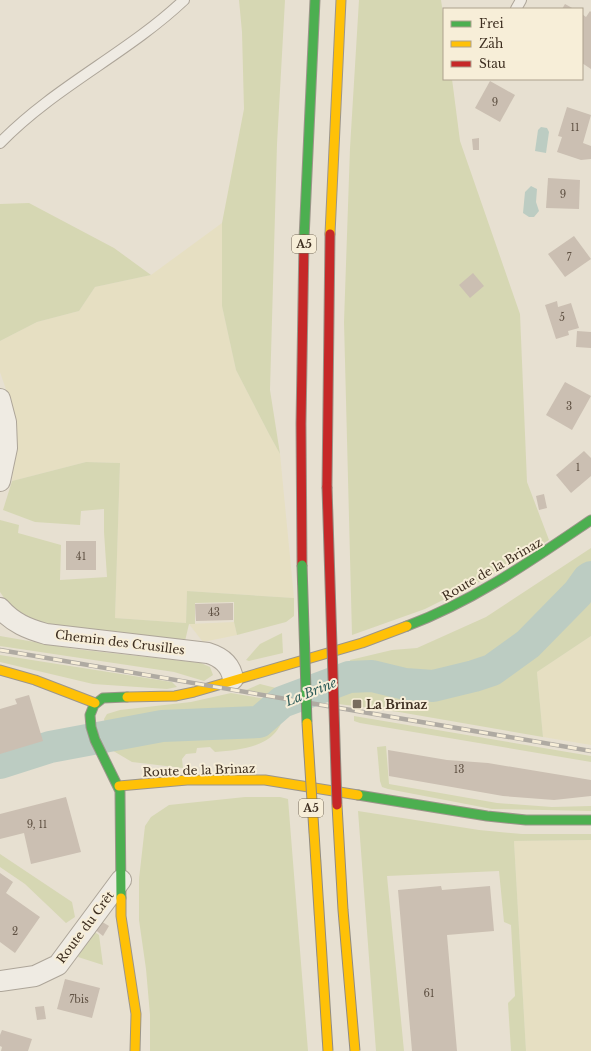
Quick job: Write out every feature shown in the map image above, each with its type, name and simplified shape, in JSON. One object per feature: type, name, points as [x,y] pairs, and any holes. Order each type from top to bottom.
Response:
[{"type":"main road","name":"A5","points":[[315,0],[304,237],[301,488],[308,761],[328,1051]]},
{"type":"main road","name":"A5","points":[[341,0],[330,227],[327,487],[330,662],[334,755],[342,904],[355,1051]]},
{"type":"main road","name":"Route de la Brinaz","points":[[95,703],[103,698],[176,696],[362,643],[432,617],[459,604],[510,575],[591,520]]},
{"type":"main road","points":[[0,670],[36,680],[95,703],[91,712],[90,722],[97,748],[119,786],[121,803],[122,916],[136,1014],[135,1051]]},
{"type":"main road","name":"Route de la Brinaz","points":[[119,786],[187,780],[265,780],[487,816],[526,820],[591,820]]},
{"type":"street","points":[[0,398],[6,422],[7,448],[0,481]]},
{"type":"street","name":"Chemin des Crusilles","points":[[0,609],[26,628],[46,634],[208,653],[222,659],[232,673],[233,680]]},
{"type":"street","name":"Route du Crêt","points":[[1,984],[35,976],[58,965],[121,880]]},
{"type":"lane","points":[[0,143],[17,126],[98,65],[163,20],[184,0]]},
{"type":"shaded area","points":[[541,127],[547,128],[549,132],[546,153],[535,151],[538,130]]},
{"type":"shaded area","points":[[531,186],[537,189],[536,202],[539,211],[534,217],[529,217],[523,213],[525,192]]},
{"type":"shaded area","points":[[222,223],[222,306],[236,370],[280,454],[294,598],[187,591],[186,623],[115,618],[120,463],[86,462],[12,481],[17,438],[11,404],[0,372],[0,341],[37,322],[79,311],[95,287],[151,275]]},
{"type":"shaded area","points":[[234,622],[237,635],[203,642],[189,624]]},
{"type":"shaded area","points":[[591,636],[591,745],[543,737],[537,672]]},
{"type":"shaded area","points":[[591,840],[591,1051],[526,1051],[514,841]]},
{"type":"green space","points":[[239,0],[285,0],[277,144],[270,390],[280,454],[236,370],[222,306],[222,223],[244,109],[242,32]]},
{"type":"green space","points":[[359,0],[441,0],[443,13],[443,80],[452,80],[460,141],[520,314],[527,482],[549,540],[477,583],[425,609],[352,635],[344,322],[350,148]]},
{"type":"green space","points":[[29,203],[114,248],[151,275],[95,287],[79,311],[37,322],[0,341],[0,204]]},
{"type":"green space","points":[[86,462],[120,463],[115,618],[186,623],[187,591],[294,598],[294,616],[286,622],[237,635],[234,622],[234,602],[195,603],[195,624],[189,624],[185,641],[74,631],[31,621],[7,602],[0,592],[0,520],[19,525],[18,533],[61,545],[60,580],[107,577],[104,509],[81,511],[80,525],[35,522],[3,510],[12,481]]},
{"type":"green space","points":[[591,548],[591,573],[523,633],[492,654],[442,673],[352,670],[350,660],[392,650],[417,648],[486,617]]},
{"type":"green space","points":[[591,602],[591,636],[537,672],[543,737],[399,712],[331,703],[331,685],[355,681],[425,693],[464,685],[504,668]]},
{"type":"green space","points":[[282,633],[283,653],[249,661],[246,660],[260,644]]},
{"type":"green space","points":[[0,636],[75,649],[201,663],[210,667],[213,675],[204,681],[174,672],[0,646]]},
{"type":"green space","points":[[0,655],[172,682],[177,687],[167,689],[93,684],[0,662]]},
{"type":"green space","points":[[260,684],[284,690],[285,697],[246,690]]},
{"type":"green space","points":[[231,693],[278,701],[257,718],[171,726],[260,724],[285,704],[283,718],[278,728],[271,736],[262,742],[240,749],[215,752],[210,747],[197,748],[196,753],[186,754],[182,759],[183,768],[132,762],[110,749],[104,719],[107,714],[120,710],[191,702]]},
{"type":"green space","points":[[354,716],[591,756],[591,762],[360,723],[354,721]]},
{"type":"green space","points":[[386,746],[389,784],[497,803],[552,807],[591,806],[591,811],[492,809],[388,789],[382,787],[380,781],[377,747]]},
{"type":"green space","points":[[245,797],[280,797],[288,799],[308,1051],[150,1051],[150,1015],[146,969],[139,920],[139,879],[145,826],[151,817],[169,805]]},
{"type":"green space","points":[[358,811],[479,830],[522,834],[591,834],[591,840],[514,841],[526,1051],[511,1051],[508,1003],[515,996],[511,925],[504,922],[499,871],[387,876],[404,1051],[376,1051]]},
{"type":"green space","points":[[0,854],[72,902],[75,917],[66,923],[25,884],[0,867]]},
{"type":"green space","points":[[92,930],[99,935],[103,965],[78,957]]},
{"type":"building","points":[[565,4],[572,8],[563,8]]},
{"type":"building","points":[[590,11],[591,69],[583,64],[583,15],[586,17]]},
{"type":"building","points":[[490,81],[515,95],[500,122],[475,108]]},
{"type":"building","points":[[567,107],[591,115],[583,143],[591,146],[591,159],[581,160],[557,152],[562,137],[558,136]]},
{"type":"building","points":[[479,138],[479,150],[473,150],[472,139]]},
{"type":"building","points":[[548,178],[580,180],[579,209],[546,208]]},
{"type":"building","points":[[574,236],[591,259],[565,277],[548,254]]},
{"type":"building","points":[[473,273],[484,286],[470,298],[459,285]]},
{"type":"building","points":[[557,301],[558,307],[571,303],[579,328],[568,331],[569,335],[556,339],[545,305]]},
{"type":"building","points":[[577,331],[591,332],[591,348],[576,347]]},
{"type":"building","points":[[565,382],[591,396],[572,430],[546,415]]},
{"type":"building","points":[[584,451],[591,458],[591,476],[571,493],[556,475]]},
{"type":"building","points":[[544,494],[547,508],[539,510],[536,496]]},
{"type":"building","points":[[66,541],[96,541],[96,570],[66,570]]},
{"type":"building","points":[[233,603],[233,620],[196,621],[195,604]]},
{"type":"building","points":[[29,695],[43,741],[0,754],[0,709],[17,704],[15,699]]},
{"type":"building","points":[[388,750],[447,760],[488,763],[591,780],[591,796],[554,800],[503,796],[389,776]]},
{"type":"building","points":[[66,797],[81,852],[31,864],[24,833],[0,839],[0,814]]},
{"type":"building","points":[[0,873],[13,882],[6,893],[40,917],[15,953],[0,942]]},
{"type":"building","points":[[441,886],[442,890],[490,886],[494,931],[447,935],[457,1051],[412,1051],[398,890]]},
{"type":"building","points":[[99,920],[109,926],[103,936],[93,928]]},
{"type":"building","points":[[65,979],[100,988],[92,1018],[57,1009]]},
{"type":"building","points":[[44,1006],[46,1019],[37,1020],[35,1007]]},
{"type":"building","points":[[2,1030],[32,1039],[28,1051],[1,1051],[2,1047],[0,1046],[0,1035]]},
{"type":"waterway","name":"La Brine","points":[[0,763],[50,747],[162,726],[259,722],[282,702],[349,677],[372,676],[405,684],[433,686],[474,676],[492,670],[528,644],[578,593],[591,577]]},
{"type":"railway","points":[[0,650],[591,751]]},
{"type":"traffic: fast","points":[[304,239],[315,0]]},
{"type":"traffic: fast","points":[[407,626],[456,605],[502,579],[591,520]]},
{"type":"traffic: fast","points":[[302,565],[307,723]]},
{"type":"traffic: fast","points":[[121,898],[120,791],[95,740],[91,727],[90,715],[94,705],[103,698],[127,697]]},
{"type":"traffic: fast","points":[[358,795],[487,816],[526,820],[591,820]]},
{"type":"traffic: slow","points":[[330,234],[341,0]]},
{"type":"traffic: slow","points":[[127,697],[175,696],[194,692],[362,643],[407,626]]},
{"type":"traffic: slow","points":[[0,670],[35,680],[95,703]]},
{"type":"traffic: slow","points":[[307,723],[328,1051]]},
{"type":"traffic: slow","points":[[119,786],[187,780],[265,780],[358,795]]},
{"type":"traffic: slow","points":[[337,805],[343,910],[355,1051]]},
{"type":"traffic: slow","points":[[121,898],[121,916],[136,1014],[135,1051]]},
{"type":"traffic: jam","points":[[327,487],[330,234]]},
{"type":"traffic: jam","points":[[302,565],[301,424],[304,239]]},
{"type":"traffic: jam","points":[[327,487],[337,805]]},
{"type":"place","name":"La Brinaz","points":[[357,704]]}]
